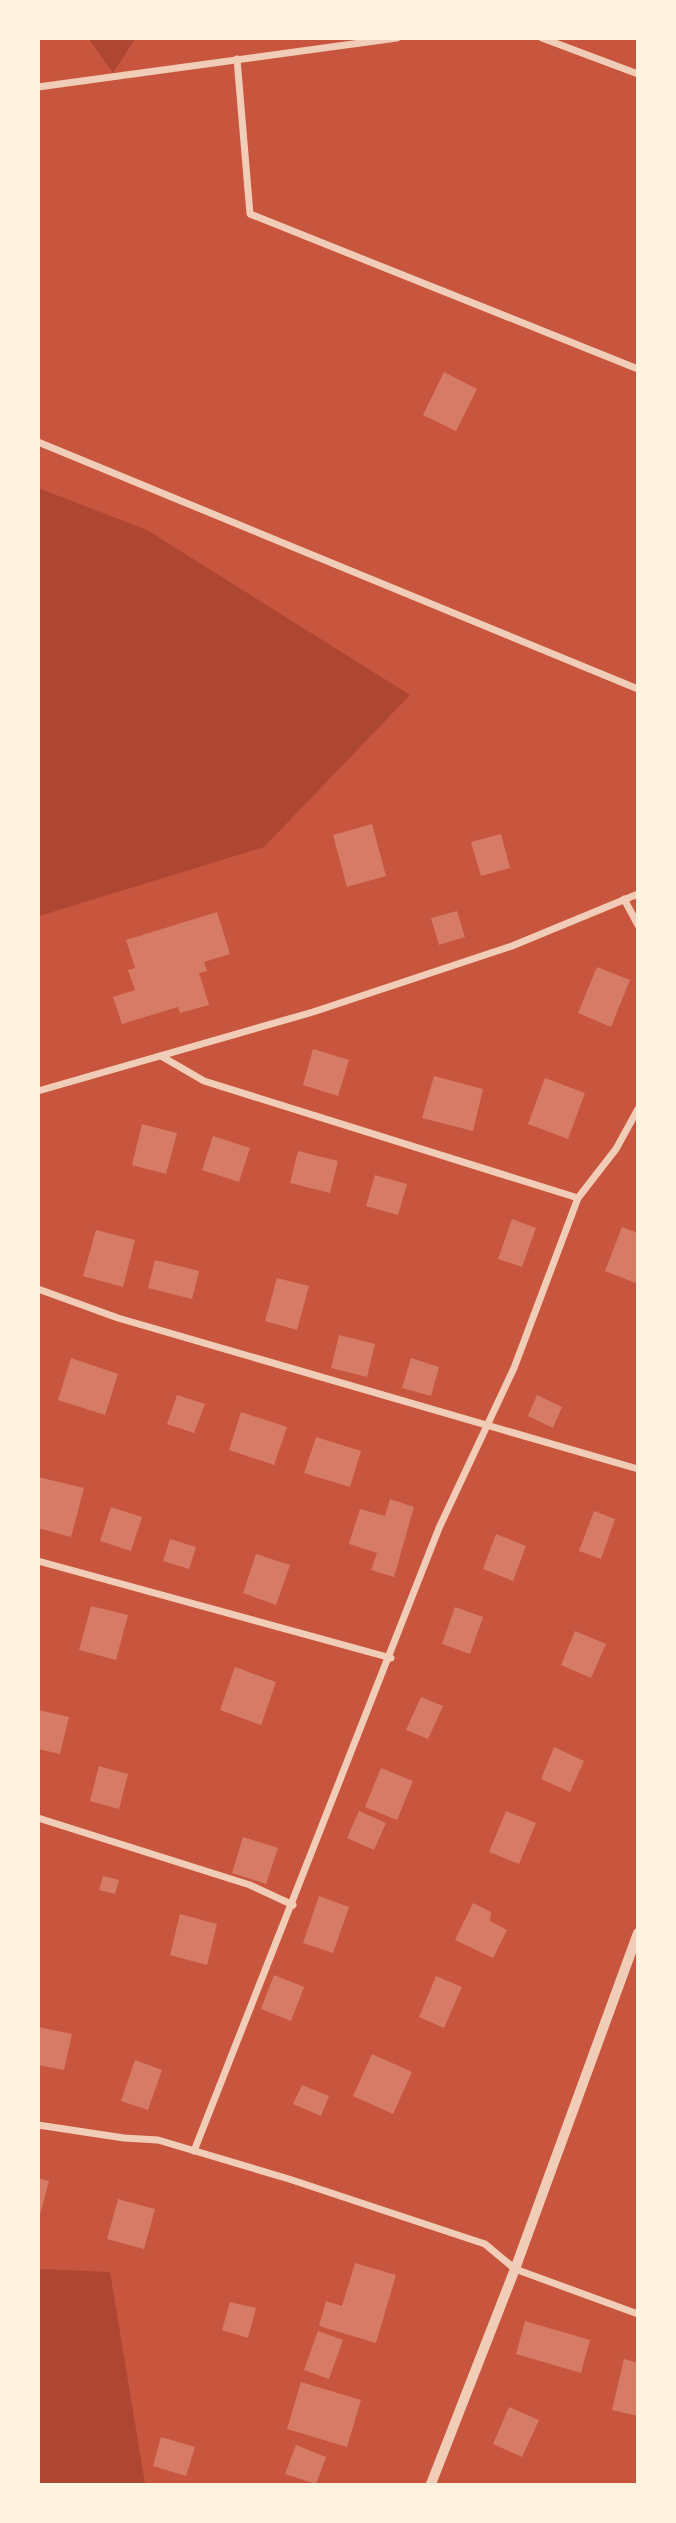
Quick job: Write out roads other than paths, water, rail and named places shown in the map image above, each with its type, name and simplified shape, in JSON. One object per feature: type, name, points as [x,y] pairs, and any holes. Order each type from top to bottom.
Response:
[{"type":"street","points":[[38,87],[397,38]]},
{"type":"street","points":[[542,38],[638,74]]},
{"type":"street","points":[[237,59],[250,214],[638,369]]},
{"type":"street","points":[[38,442],[638,689]]},
{"type":"street","points":[[38,1091],[313,1012],[512,946],[638,894]]},
{"type":"street","points":[[624,900],[638,925]]},
{"type":"street","points":[[160,1056],[204,1081],[578,1198]]},
{"type":"street","points":[[194,2151],[391,1658],[439,1528],[514,1368],[578,1198],[616,1149],[638,1109]]},
{"type":"street","points":[[38,1289],[118,1318],[638,1469]]},
{"type":"street","points":[[38,1561],[391,1658]]},
{"type":"street","points":[[38,1818],[250,1885],[293,1905]]},
{"type":"street","points":[[431,2484],[515,2269],[638,1933]]},
{"type":"street","points":[[38,2125],[124,2138],[158,2140],[194,2151],[485,2244],[515,2269],[638,2314]]}]
